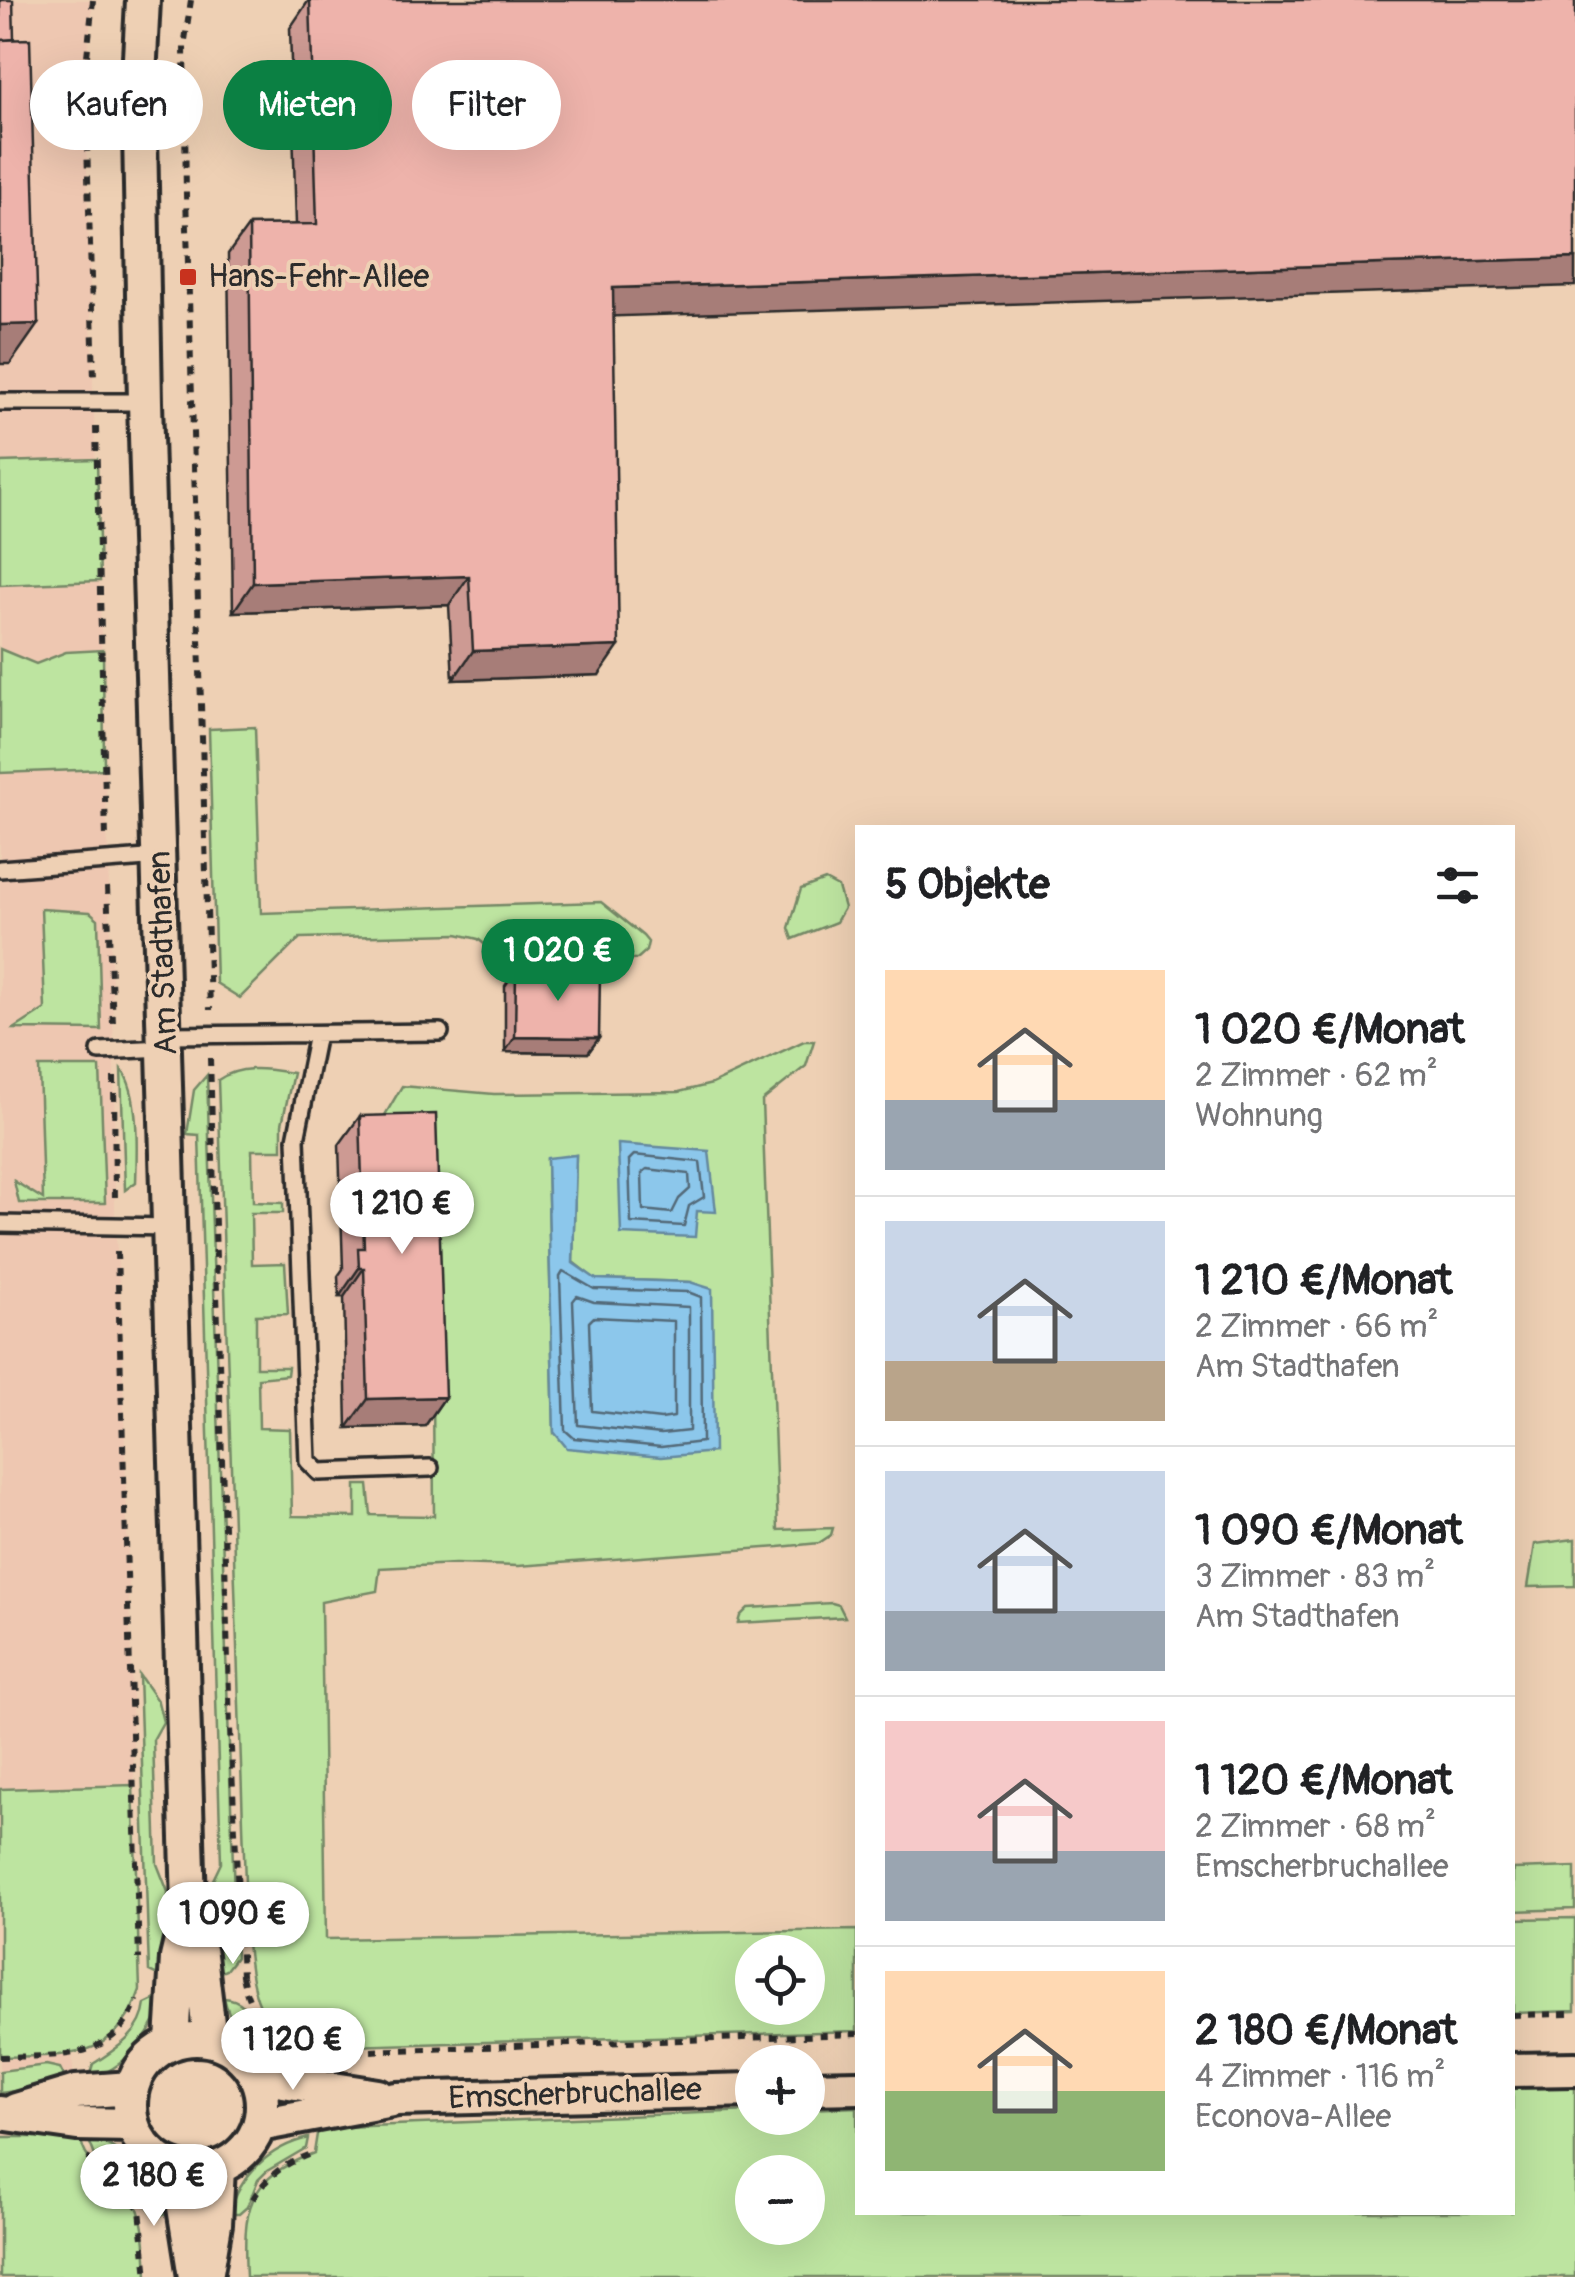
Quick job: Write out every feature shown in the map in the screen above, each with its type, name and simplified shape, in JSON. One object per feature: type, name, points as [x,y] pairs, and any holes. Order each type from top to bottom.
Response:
[{"type":"street","name":"Am Stadthafen","points":[[144,0],[139,77],[144,402],[189,1906],[200,1955],[210,2040]]},
{"type":"street","name":"Am Stadthafen","points":[[172,2042],[177,1958],[189,1906]]},
{"type":"street","points":[[210,2040],[232,2048],[258,2077],[263,2098],[260,2125],[236,2158],[218,2168],[198,2172],[178,2169],[159,2161],[144,2147],[132,2125],[128,2106],[131,2088],[139,2069],[153,2053],[172,2042],[210,2040]]},
{"type":"street","points":[[1515,2070],[1575,2069]]},
{"type":"street","name":"Emscherbruchallee","points":[[258,2077],[397,2099]]},
{"type":"street","points":[[825,2088],[855,2087]]},
{"type":"street","points":[[3,2113],[76,2092],[131,2088]]},
{"type":"street","name":"Emscherbruchallee","points":[[260,2125],[397,2099],[735,2090]]},
{"type":"street","points":[[3,2113],[77,2124],[132,2125]]},
{"type":"street","points":[[206,2277],[215,2224],[218,2168]]},
{"type":"street","points":[[178,2169],[195,2277]]},
{"type":"lane","points":[[0,402],[144,402]]},
{"type":"lane","points":[[0,868],[160,858]]},
{"type":"lane","points":[[107,1051],[210,1034],[440,1032]]},
{"type":"lane","points":[[317,1034],[296,1139],[308,1461],[319,1472],[430,1468]]},
{"type":"lane","points":[[0,1224],[170,1226]]},
{"type":"path","points":[[93,0],[85,75],[106,861],[107,1051],[121,1305],[140,1971]]},
{"type":"path","points":[[190,0],[184,47],[186,195],[230,1728],[242,1976]]},
{"type":"path","points":[[1515,2016],[1575,2014]]},
{"type":"path","points":[[336,2052],[855,2034]]},
{"type":"path","points":[[0,2057],[72,2055]]},
{"type":"path","points":[[145,2230],[147,2277]]},
{"type":"shaded area","points":[[0,0],[93,0],[87,60],[30,60],[30,150],[87,150],[140,1990],[131,2016],[117,2033],[100,2046],[72,2055],[77,2124],[84,2156],[113,2173],[0,2277]]},
{"type":"green space","points":[[97,459],[100,581],[0,585],[0,462]]},
{"type":"green space","points":[[0,649],[36,664],[66,652],[103,650],[104,769],[0,773]]},
{"type":"green space","points":[[255,727],[261,913],[601,902],[643,936],[648,942],[646,951],[637,959],[509,958],[499,956],[478,939],[457,934],[300,938],[240,998],[216,983],[209,729]]},
{"type":"green space","points":[[825,880],[838,887],[844,908],[836,922],[793,939],[789,928],[801,889]]},
{"type":"green space","points":[[41,909],[90,912],[98,919],[101,1030],[14,1029],[45,1009]]},
{"type":"green space","points":[[804,1041],[814,1041],[806,1066],[762,1101],[778,1530],[833,1528],[831,1535],[819,1543],[779,1547],[518,1566],[380,1568],[377,1591],[321,1602],[326,1939],[855,1930],[855,2031],[321,2045],[282,2033],[270,2022],[254,1990],[247,1943],[218,1080],[245,1070],[293,1073],[282,1124],[282,1150],[252,1150],[253,1202],[283,1203],[283,1213],[251,1213],[252,1264],[285,1263],[288,1314],[256,1315],[256,1367],[288,1367],[287,1375],[258,1378],[259,1428],[290,1429],[292,1516],[356,1517],[356,1485],[368,1485],[371,1515],[434,1516],[431,1133],[375,1132],[402,1086],[494,1094],[679,1092],[712,1084]],"holes":[[[576,1155],[573,1262],[595,1279],[690,1282],[554,1432],[547,1159]]]},
{"type":"green space","points":[[39,1067],[100,1067],[105,1203],[19,1203],[14,1181],[43,1199]]},
{"type":"green space","points":[[121,1069],[132,1092],[137,1140],[136,1182],[125,1190]]},
{"type":"green space","points":[[207,1075],[236,1957],[226,1970],[218,1973],[210,1886],[221,1863],[199,1135],[187,1134],[194,1090]]},
{"type":"green space","points":[[1575,1539],[1575,1586],[1528,1587],[1535,1544]]},
{"type":"green space","points":[[839,1605],[845,1617],[738,1623],[748,1608]]},
{"type":"green space","points":[[139,1675],[158,1702],[163,1722],[153,1740],[157,1864],[168,1892],[164,1978],[149,1971]]},
{"type":"green space","points":[[133,1785],[140,1990],[130,2014],[102,2043],[85,2050],[0,2057],[0,1789]]},
{"type":"green space","points":[[1575,1867],[1575,1909],[1515,1911],[1515,1869]]},
{"type":"green space","points":[[1575,1918],[1575,2011],[1515,2013],[1515,1919]]},
{"type":"green space","points":[[160,1997],[154,2022],[137,2048],[113,2068],[89,2077],[93,2064],[133,2032],[145,2004]]},
{"type":"green space","points":[[224,1998],[241,2004],[265,2040],[303,2061],[307,2073],[277,2064],[253,2049],[236,2027]]},
{"type":"green space","points":[[46,2065],[60,2068],[68,2084],[0,2093],[0,2071]]},
{"type":"green space","points":[[1575,2078],[1575,2277],[246,2277],[246,2233],[253,2200],[274,2174],[314,2153],[318,2128],[735,2112],[735,2135],[825,2135],[825,2108],[855,2107],[855,2215],[1515,2215],[1515,2081]]},
{"type":"green space","points":[[0,2137],[80,2137],[89,2158],[125,2185],[138,2209],[147,2277],[0,2277]]},
{"type":"green space","points":[[308,2138],[306,2148],[258,2180],[247,2207],[239,2214],[230,2214],[241,2187],[258,2165],[281,2148]]},
{"type":"green space","points":[[101,2142],[141,2172],[166,2215],[154,2215],[119,2170],[97,2161],[90,2143]]},
{"type":"water","points":[[618,1144],[709,1151],[716,1212],[697,1211],[695,1237],[621,1234]]},
{"type":"water","points":[[576,1155],[573,1263],[596,1279],[690,1282],[712,1289],[714,1452],[661,1457],[567,1448],[554,1432],[547,1158]]},
{"type":"building","points":[[0,0],[13,0],[14,39],[0,40]]},
{"type":"building","points":[[310,0],[1575,0],[1575,258],[613,288],[619,646],[473,651],[469,576],[253,583],[249,225],[317,224],[315,150],[392,150],[392,60],[312,60]]},
{"type":"building","points":[[30,39],[30,150],[33,150],[38,324],[0,325],[0,40]]},
{"type":"building","points":[[516,970],[600,971],[599,1038],[515,1037]]},
{"type":"building","points":[[436,1114],[445,1397],[368,1399],[364,1268],[359,1268],[358,1248],[364,1248],[360,1116]]},
{"type":"place","name":"Hans-Fehr-Allee","points":[[188,277]]}]
